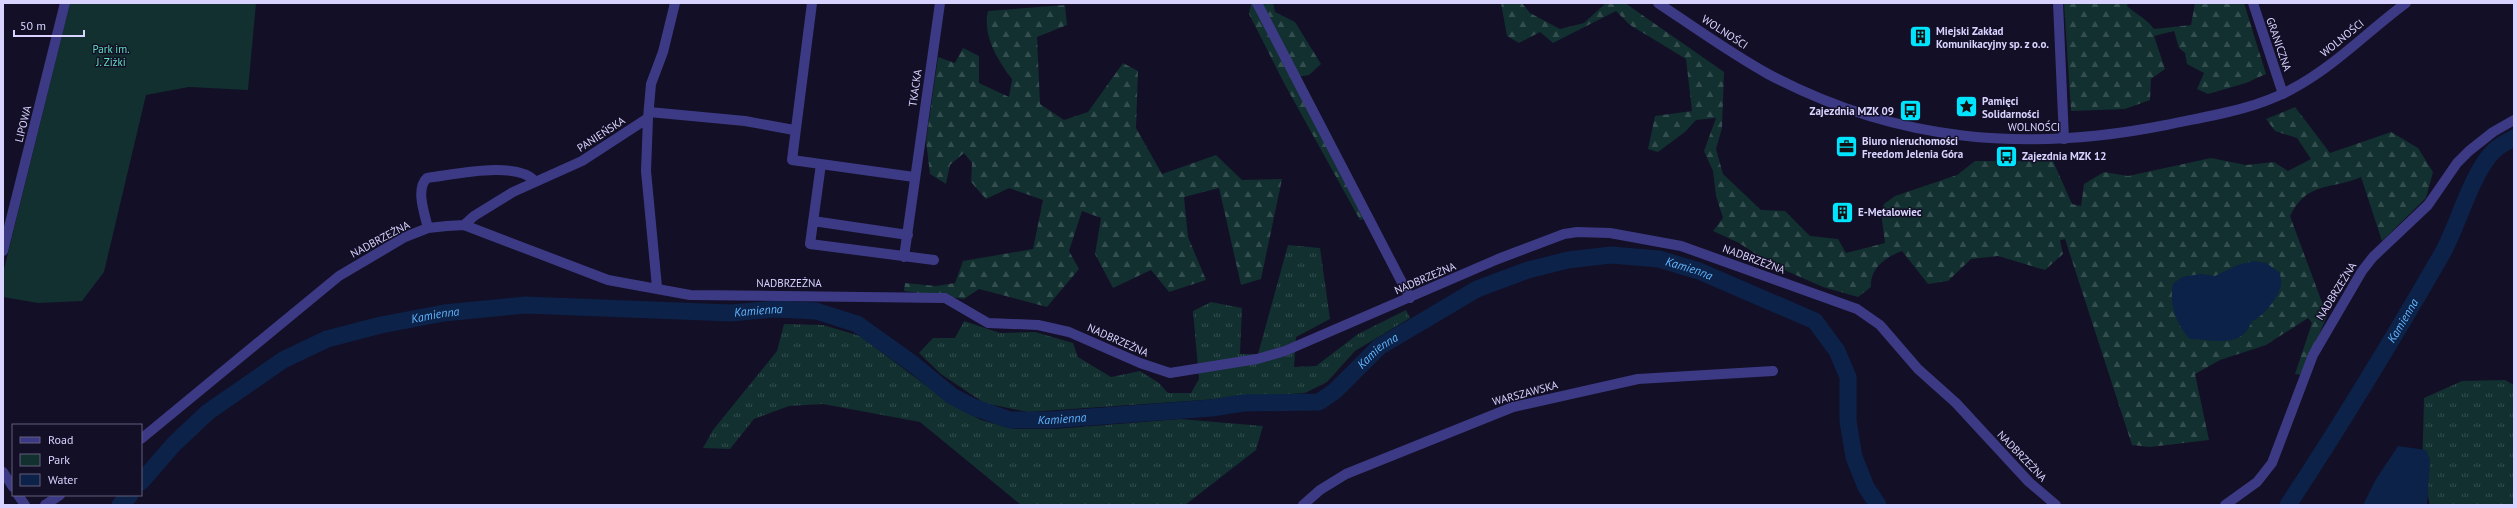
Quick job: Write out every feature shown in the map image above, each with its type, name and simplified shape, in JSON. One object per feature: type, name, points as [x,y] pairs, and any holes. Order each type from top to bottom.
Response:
[{"type":"street","name":"LIPOWA","points":[[3,251],[65,3]]},
{"type":"street","points":[[657,287],[646,171],[648,115],[651,84],[663,52],[675,3]]},
{"type":"street","points":[[812,3],[794,130],[792,160],[914,177]]},
{"type":"street","name":"TKACKA","points":[[904,257],[908,235],[914,177],[940,3]]},
{"type":"street","points":[[1257,3],[1410,298]]},
{"type":"street","name":"WOLNOŚCI","points":[[1658,3],[1768,74],[1843,108],[1954,135],[1985,139],[2064,139],[2120,134],[2241,108],[2283,94],[2318,72],[2406,3]]},
{"type":"street","points":[[2058,3],[2064,139]]},
{"type":"street","name":"GRANICZNA","points":[[2252,3],[2283,94]]},
{"type":"street","points":[[648,115],[745,121],[794,130]]},
{"type":"street","name":"PANIEŃSKA","points":[[464,225],[474,216],[535,181],[582,161],[648,115]]},
{"type":"street","name":"NADBRZEŻNA","points":[[2225,505],[2257,482],[2272,463],[2313,355],[2362,272],[2373,257],[2428,205],[2458,163],[2469,151],[2493,132],[2514,120]]},
{"type":"street","points":[[821,164],[810,244],[934,260]]},
{"type":"street","points":[[428,228],[421,190],[422,182],[427,178],[506,170],[530,176],[535,181]]},
{"type":"street","points":[[813,221],[908,235]]},
{"type":"street","name":"NADBRZEŻNA","points":[[142,438],[339,276],[364,259],[405,237],[428,228],[464,225],[608,280],[657,287],[700,296],[787,295],[945,298],[988,323],[1038,325],[1069,332],[1140,363],[1170,373],[1257,359],[1278,353],[1410,298],[1498,259],[1564,234],[1610,233],[1681,246],[1851,306],[1870,318],[1886,331],[1918,369],[1956,403],[2029,482],[2056,505]]},
{"type":"street","name":"WARSZAWSKA","points":[[1303,505],[1320,490],[1346,474],[1513,406],[1638,379],[1773,371]]},
{"type":"street","points":[[3,472],[12,486]]},
{"type":"street","points":[[19,496],[25,505]]},
{"type":"street","points":[[45,505],[58,496]]},
{"type":"green space","name":"Park im. J. Ziżki","points":[[70,3],[256,3],[248,90],[189,87],[146,95],[104,272],[82,301],[38,303],[3,297],[3,273]]},
{"type":"green space","points":[[1251,3],[1273,3],[1275,12],[1295,22],[1321,64],[1309,75],[1291,78],[1364,219],[1360,220],[1284,83],[1249,14]]},
{"type":"green space","points":[[1501,3],[1522,3],[1530,13],[1560,29],[1584,23],[1606,3],[1625,3],[1724,72],[1722,128],[1716,149],[1723,174],[1761,210],[1785,211],[1810,236],[1838,239],[1846,253],[1885,243],[1881,213],[1884,204],[1895,196],[1957,175],[1975,161],[2053,161],[2072,204],[2081,206],[2084,184],[2104,172],[2128,176],[2211,158],[2246,165],[2274,162],[2288,171],[2311,159],[2297,138],[2275,131],[2266,119],[2295,107],[2330,153],[2391,132],[2418,148],[2433,172],[2426,198],[2382,241],[2361,177],[2321,188],[2304,197],[2290,216],[2327,316],[2302,375],[2295,374],[2312,323],[2308,318],[2266,345],[2220,360],[2195,374],[2209,440],[2150,447],[2132,445],[2065,239],[2060,240],[2063,254],[2045,270],[1998,256],[1971,259],[1948,281],[1928,284],[1902,251],[1890,256],[1880,264],[1873,274],[1871,287],[1858,297],[1823,287],[1773,265],[1739,243],[1713,231],[1723,218],[1716,196],[1713,171],[1704,151],[1716,118],[1696,120],[1685,132],[1658,152],[1648,149],[1655,116],[1692,111],[1686,59],[1630,25],[1616,11],[1553,43],[1540,32],[1519,43],[1507,36]]},
{"type":"green space","points":[[2064,3],[2128,3],[2127,6],[2145,19],[2154,29],[2191,25],[2195,3],[2244,3],[2266,74],[2246,83],[2208,94],[2197,89],[2204,73],[2187,64],[2185,53],[2179,48],[2174,31],[2154,36],[2165,69],[2151,79],[2150,100],[2125,109],[2071,111]]},
{"type":"green space","points":[[1065,5],[1067,25],[1037,37],[1040,104],[1064,120],[1088,112],[1123,63],[1138,71],[1136,128],[1162,174],[1216,155],[1242,180],[1282,179],[1261,279],[1241,285],[1219,188],[1184,197],[1188,237],[1206,280],[1169,292],[1151,270],[1113,288],[1095,254],[1101,218],[1082,211],[1069,251],[1079,269],[1047,307],[979,289],[964,299],[904,291],[905,283],[936,286],[955,283],[963,261],[1033,249],[1043,200],[1009,188],[986,199],[971,182],[972,163],[964,153],[950,165],[946,184],[930,174],[926,141],[938,57],[955,63],[963,48],[979,56],[979,83],[1009,97],[1012,79],[992,47],[987,29],[988,11]]},
{"type":"green space","points":[[1288,245],[1320,248],[1330,319],[1296,337],[1294,367],[1316,366],[1358,334],[1406,310],[1410,318],[1355,351],[1327,382],[1305,393],[1028,412],[984,403],[941,374],[919,353],[933,338],[955,338],[964,321],[1000,333],[1035,332],[1073,343],[1078,357],[1111,377],[1140,371],[1159,383],[1168,393],[1191,393],[1199,379],[1193,311],[1211,302],[1242,308],[1240,354],[1258,354]]},
{"type":"green space","points":[[784,324],[823,325],[860,336],[952,405],[981,420],[1014,429],[1056,429],[1180,419],[1263,426],[1256,450],[1185,505],[1021,505],[920,422],[823,404],[789,406],[754,419],[730,449],[703,448],[713,430],[777,351]]},
{"type":"green space","points":[[2505,380],[2514,385],[2514,505],[2430,505],[2422,473],[2424,398],[2462,381]]},
{"type":"water","points":[[2254,261],[2266,263],[2280,273],[2280,290],[2270,306],[2252,321],[2247,330],[2241,336],[2234,339],[2217,341],[2190,339],[2177,320],[2172,299],[2173,284],[2182,277],[2201,274],[2215,276],[2238,265]]},
{"type":"water","points":[[2398,446],[2426,450],[2430,460],[2427,505],[2363,505],[2376,479]]},
{"type":"waterway","name":"Kamienna","points":[[2288,505],[2367,381],[2442,254],[2480,169],[2496,149],[2514,138]]},
{"type":"waterway","name":"Kamienna","points":[[142,481],[174,444],[208,412],[283,360],[327,339],[381,325],[444,313],[525,305],[731,313],[775,309],[816,311],[857,324],[913,364],[952,396],[973,407],[1010,420],[1049,420],[1212,408],[1243,403],[1319,402],[1335,391],[1379,347],[1477,289],[1528,270],[1568,260],[1611,255],[1659,259],[1699,271],[1815,321],[1837,351],[1848,377],[1848,421],[1854,457],[1866,487],[1878,505]]},
{"type":"waterway","name":"Kamienna","points":[[120,505],[129,496]]},
{"type":"place","name":"Miejski Zakład Komunikacyjny sp. z o.o.","points":[[1920,37]]},
{"type":"place","name":"Pamięci Solidarności","points":[[1967,107]]},
{"type":"place","name":"Zajezdnia MZK 09","points":[[1910,111]]},
{"type":"place","name":"Biuro nieruchomości Freedom Jelenia Góra","points":[[1846,147]]},
{"type":"place","name":"Zajezdnia MZK 12","points":[[2007,156]]},
{"type":"place","name":"E-Metalowiec","points":[[1842,212]]}]
